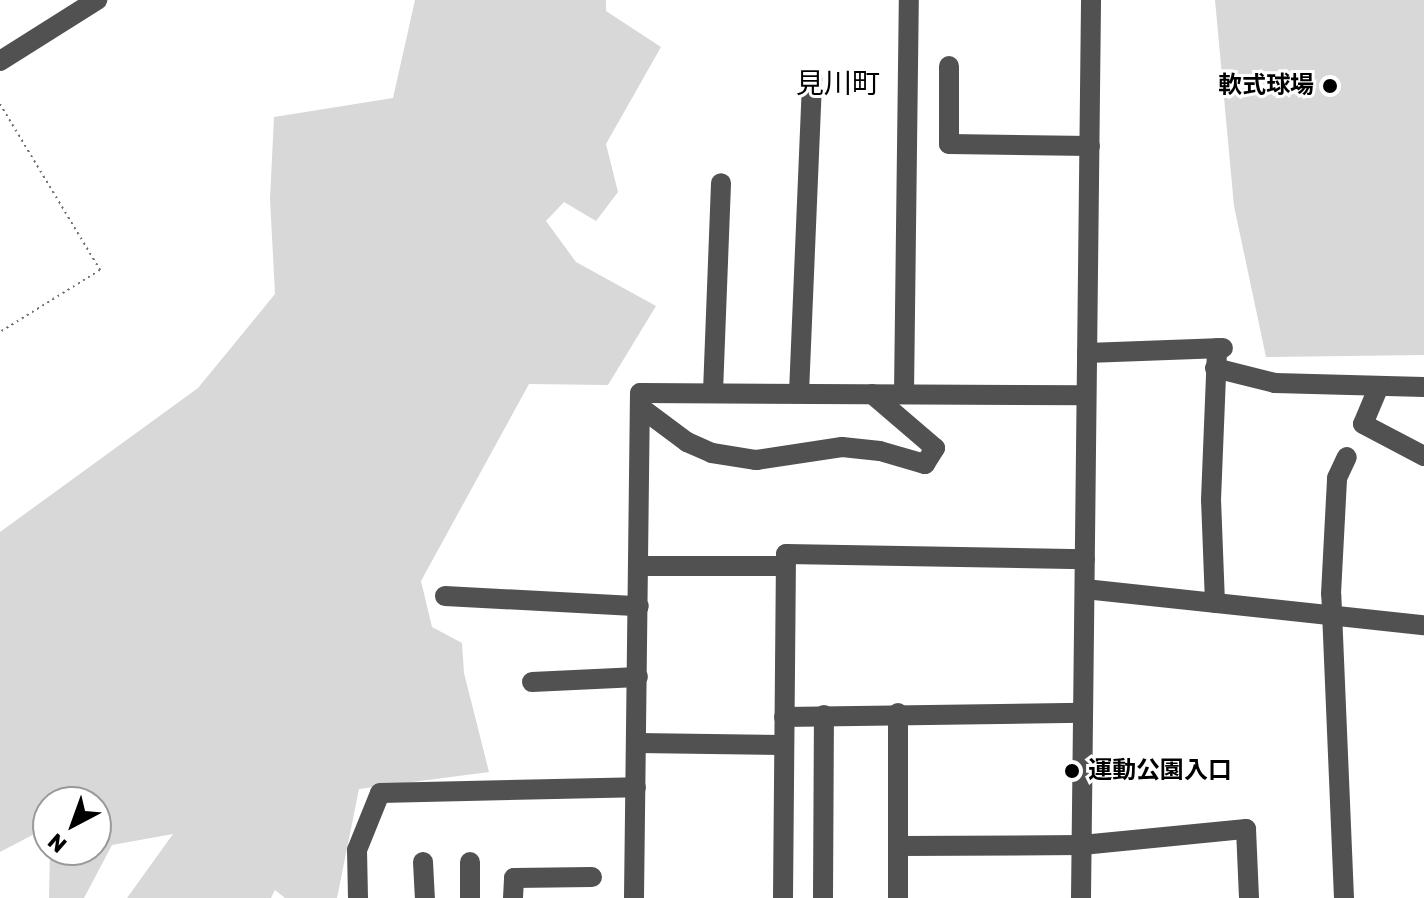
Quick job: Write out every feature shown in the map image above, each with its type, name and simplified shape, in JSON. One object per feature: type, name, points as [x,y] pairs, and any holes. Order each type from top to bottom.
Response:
[{"type":"street","points":[[0,61],[97,0]]},
{"type":"street","points":[[904,394],[909,0]]},
{"type":"street","points":[[1081,898],[1091,0]]},
{"type":"street","points":[[949,66],[949,144],[1090,146]]},
{"type":"street","points":[[799,393],[812,78]]},
{"type":"street","points":[[713,392],[721,183]]},
{"type":"street","points":[[1087,353],[1218,355],[1275,383],[1424,387]]},
{"type":"street","points":[[1215,603],[1211,500],[1218,355]]},
{"type":"street","points":[[1379,386],[1363,424],[1424,456]]},
{"type":"street","points":[[634,898],[640,393],[1086,395]]},
{"type":"street","points":[[640,407],[687,442],[712,453],[756,460],[842,447],[880,451],[925,464],[935,448],[872,394]]},
{"type":"street","points":[[1344,898],[1333,615],[1337,478],[1347,457]]},
{"type":"street","points":[[783,898],[786,554],[1085,559]]},
{"type":"street","points":[[640,566],[785,566]]},
{"type":"street","points":[[1085,589],[1424,625]]},
{"type":"street","points":[[445,596],[639,606]]},
{"type":"street","points":[[532,682],[638,677]]},
{"type":"street","points":[[784,717],[898,713],[1083,713]]},
{"type":"street","points":[[898,713],[898,898]]},
{"type":"street","points":[[823,898],[824,715]]},
{"type":"street","points":[[637,743],[784,745]]},
{"type":"street","points":[[358,898],[357,850],[380,793],[636,787]]},
{"type":"street","points":[[899,846],[1082,845],[1246,829],[1249,898]]},
{"type":"street","points":[[423,862],[425,898]]},
{"type":"street","points":[[470,862],[470,898]]},
{"type":"street","points":[[513,898],[514,878],[592,877]]},
{"type":"path","points":[[0,104],[100,270],[0,332]]},
{"type":"shaded area","points":[[415,0],[606,0],[606,11],[661,47],[606,144],[618,192],[596,221],[564,202],[546,221],[576,262],[656,306],[608,385],[529,384],[421,581],[432,627],[462,643],[464,673],[489,772],[359,789],[337,898],[285,898],[275,890],[271,898],[127,898],[173,834],[112,845],[112,786],[32,786],[32,835],[0,852],[0,532],[198,388],[275,294],[270,199],[274,117],[393,98]]},
{"type":"shaded area","points":[[1215,0],[1424,0],[1424,355],[1266,357],[1234,206]]},
{"type":"shaded area","points":[[50,866],[101,866],[84,898],[49,898]]},
{"type":"place","name":"軟式球場","points":[[1330,86]]},
{"type":"place","name":"運動公園入口","points":[[1072,771]]},
{"type":"district","name":"見川町","points":[[838,84]]}]
